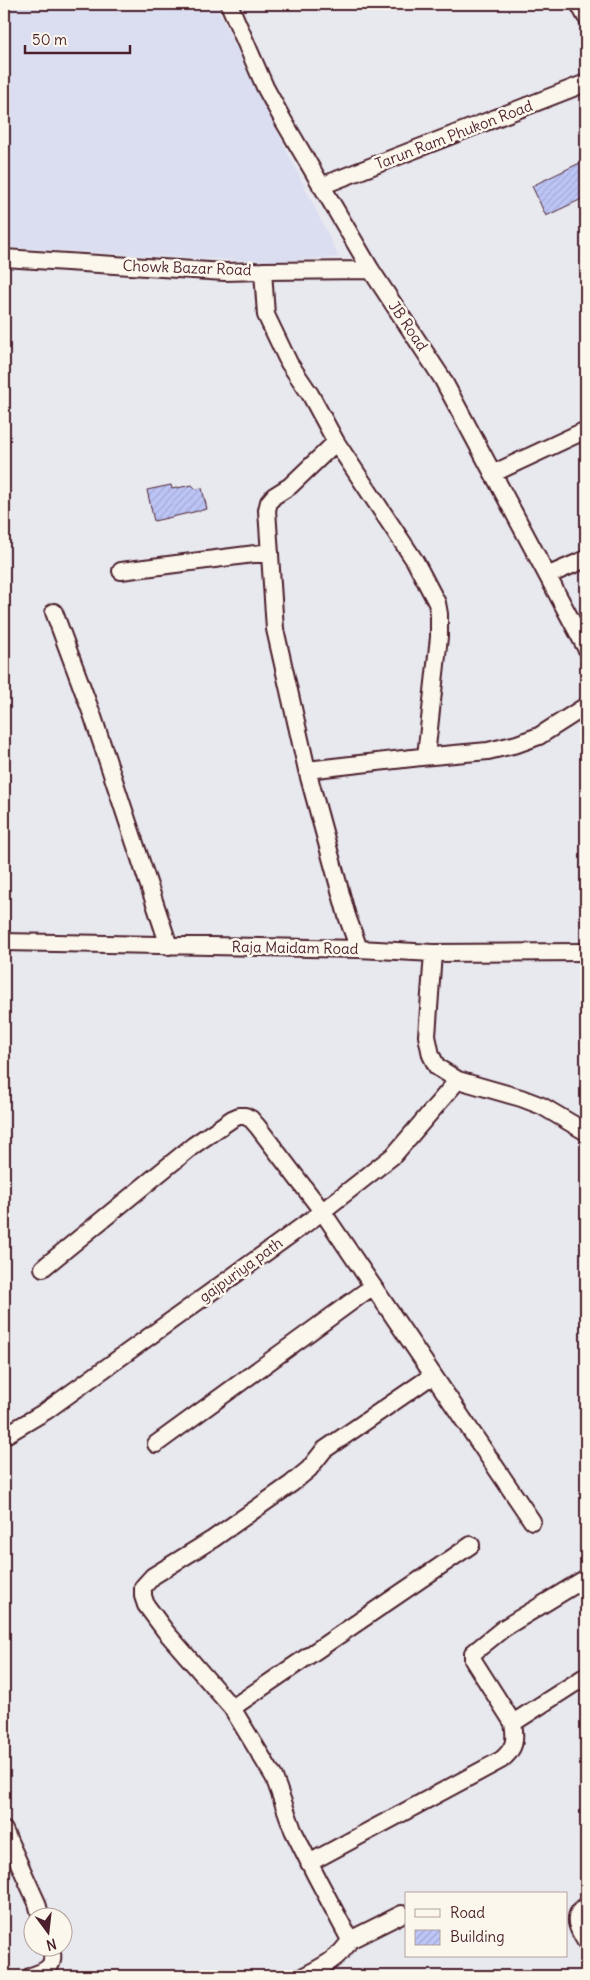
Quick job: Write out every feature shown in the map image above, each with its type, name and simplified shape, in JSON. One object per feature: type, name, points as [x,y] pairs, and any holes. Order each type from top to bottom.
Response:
[{"type":"street","name":"JB Road","points":[[229,4],[265,87],[371,270],[442,378],[549,575],[586,648]]},
{"type":"street","points":[[580,4],[586,16]]},
{"type":"street","name":"Tarun Ram Phukon Road","points":[[321,186],[586,83]]},
{"type":"street","name":"Chowk Bazar Road","points":[[4,258],[225,272],[371,270]]},
{"type":"street","points":[[263,271],[266,315],[289,363],[310,394],[336,442],[415,560],[438,604],[439,636],[426,756]]},
{"type":"street","points":[[494,474],[586,430]]},
{"type":"street","points":[[336,442],[290,486],[274,496],[269,502],[267,510],[275,629],[307,770],[347,916],[359,949]]},
{"type":"street","points":[[122,571],[270,552]]},
{"type":"street","points":[[549,575],[586,559]]},
{"type":"street","points":[[54,612],[93,717],[169,946]]},
{"type":"street","points":[[307,770],[426,756],[488,751],[539,736],[586,706]]},
{"type":"street","name":"Raja Maidam Road","points":[[5,938],[169,946],[359,949],[433,953],[586,952]]},
{"type":"street","points":[[433,953],[427,1036],[431,1055],[437,1067],[458,1080],[542,1106],[586,1132]]},
{"type":"street","name":"gajpuriya path","points":[[4,1436],[46,1411],[322,1211],[394,1155],[458,1080]]},
{"type":"street","points":[[42,1268],[194,1145],[239,1116],[251,1119],[322,1211],[532,1520]]},
{"type":"street","points":[[156,1444],[373,1286]]},
{"type":"street","points":[[350,1940],[293,1830],[274,1777],[232,1708],[193,1664],[146,1605],[143,1587],[153,1576],[212,1539],[291,1484],[308,1469],[324,1450],[433,1375]]},
{"type":"street","points":[[232,1708],[471,1545]]},
{"type":"street","points":[[309,1863],[501,1760],[512,1751],[516,1738],[513,1723],[473,1660],[472,1653],[504,1628],[586,1578]]},
{"type":"street","points":[[513,1723],[586,1676]]},
{"type":"street","points":[[5,1838],[38,1908]]},
{"type":"street","points":[[586,1906],[577,1914],[576,1920],[586,1942]]},
{"type":"street","points":[[304,1976],[328,1971],[350,1940],[402,1914]]},
{"type":"street","points":[[31,1976],[42,1973],[51,1964],[53,1958]]},
{"type":"shaded area","points":[[4,4],[215,4],[339,257],[276,261],[208,259],[4,247]]},
{"type":"building","points":[[586,160],[586,197],[546,216],[532,186]]},
{"type":"building","points":[[171,485],[172,489],[192,485],[196,489],[202,488],[207,509],[154,521],[147,490]]}]
